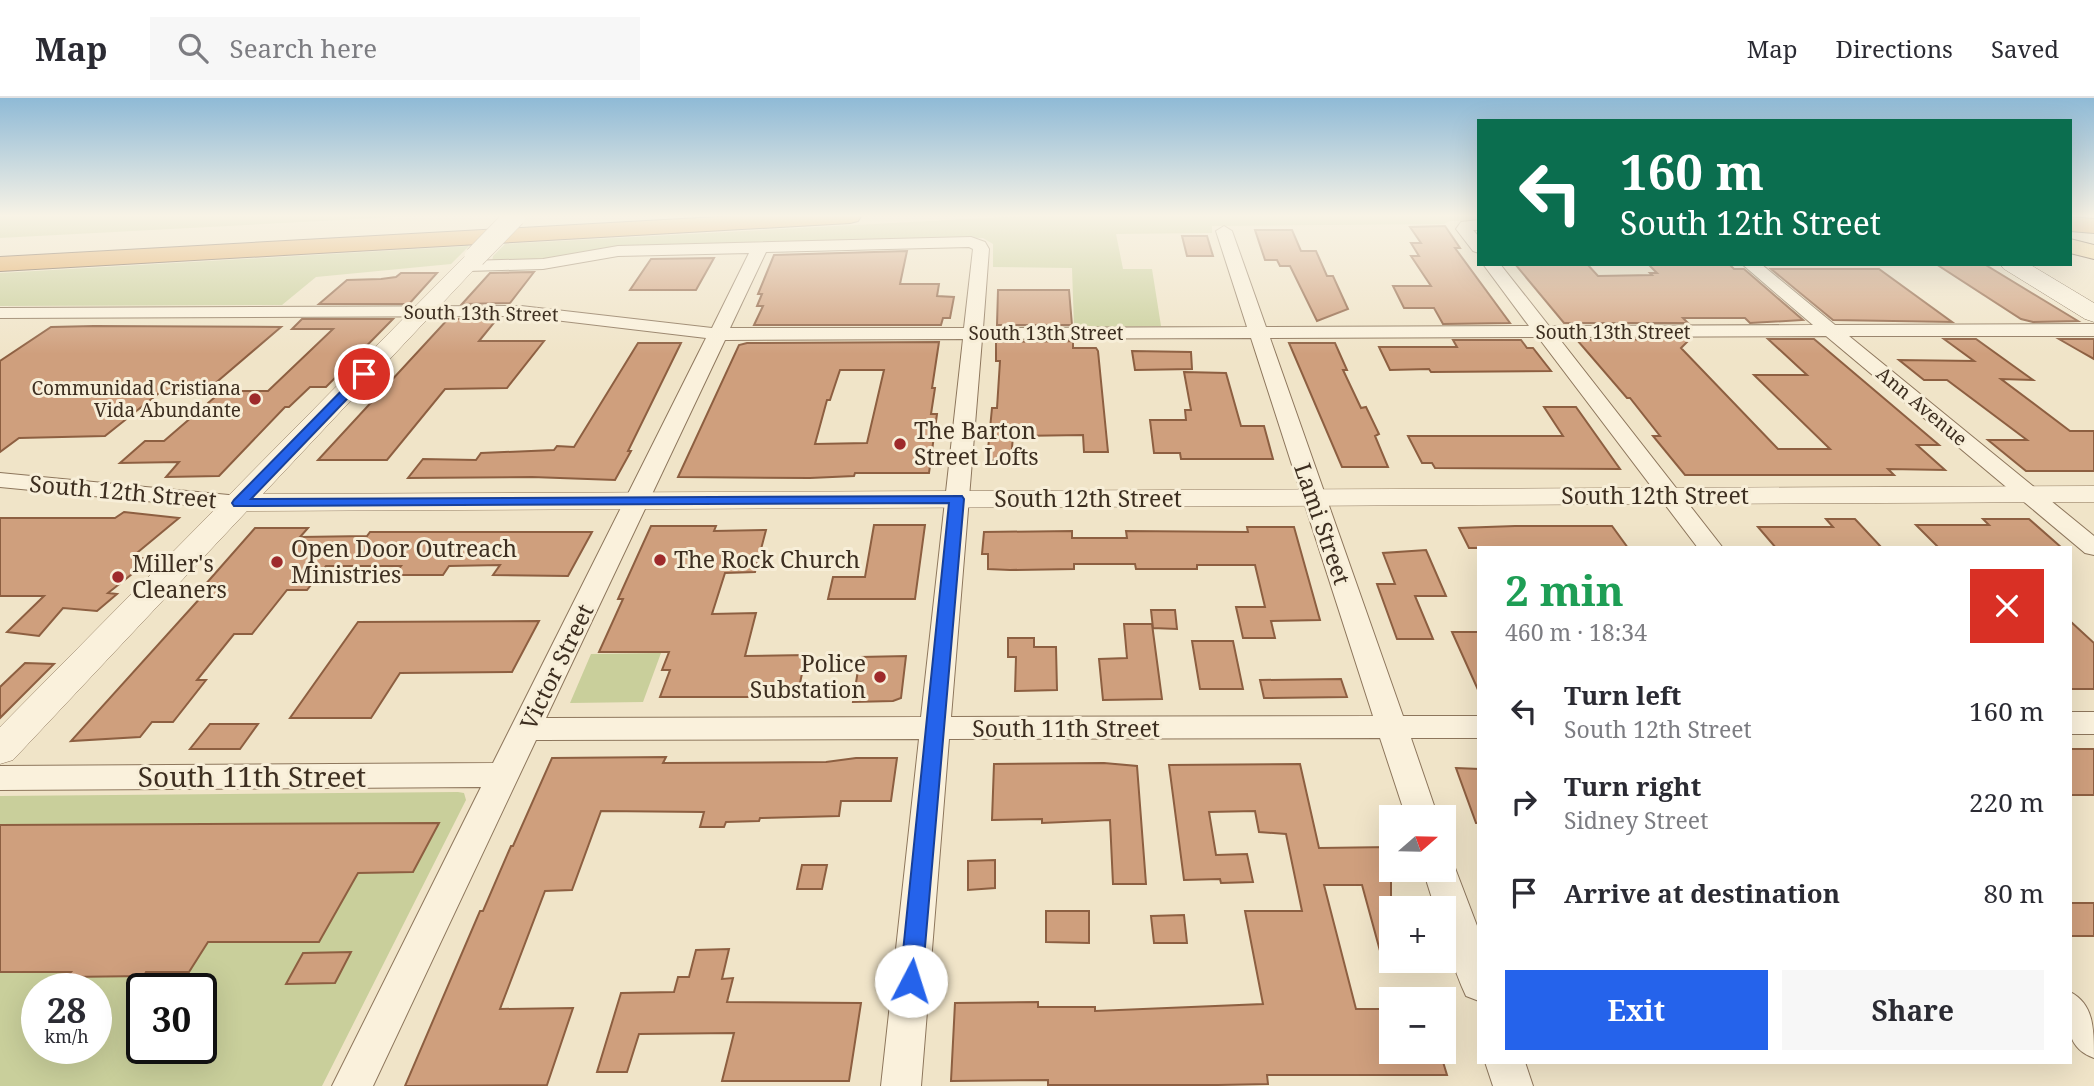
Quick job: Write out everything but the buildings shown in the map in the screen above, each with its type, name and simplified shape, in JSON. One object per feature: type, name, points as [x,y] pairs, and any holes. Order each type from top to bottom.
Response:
[{"type":"highway","points":[[0,264],[34,262]]},
{"type":"main road","points":[[2015,266],[2094,313]]},
{"type":"street","points":[[0,750],[470,262]]},
{"type":"street","points":[[498,262],[554,262]]},
{"type":"street","name":"Victor Street","points":[[352,1086],[753,262]]},
{"type":"street","points":[[901,1086],[980,262]]},
{"type":"street","name":"Lami Street","points":[[1235,262],[1418,805]]},
{"type":"street","points":[[1493,266],[1709,546]]},
{"type":"street","name":"Ann Avenue","points":[[1751,266],[2094,548]]},
{"type":"street","name":"South 13th Street","points":[[0,313],[426,310],[534,312],[718,334],[2094,330]]},
{"type":"street","name":"South 12th Street","points":[[0,480],[239,503],[2094,494]]},
{"type":"street","points":[[2072,723],[2094,723]]},
{"type":"street","name":"South 11th Street","points":[[526,729],[1477,727]]},
{"type":"street","name":"South 11th Street","points":[[0,778],[504,775]]},
{"type":"street","points":[[1444,882],[1477,978]]},
{"type":"street","points":[[2072,1012],[2094,1040]]},
{"type":"street","points":[[1506,1064],[1513,1086]]},
{"type":"green space","points":[[189,262],[453,262],[316,277],[282,305],[0,306],[0,273]]},
{"type":"green space","points":[[993,262],[1122,262],[1123,269],[1152,269],[1161,326],[1074,327],[1072,268],[993,267]]},
{"type":"green space","points":[[661,653],[643,702],[570,703],[591,654]]},
{"type":"green space","points":[[464,793],[466,800],[322,1086],[0,1086],[0,796]]},
{"type":"place","name":"Communidad Cristiana Vida Abundante","points":[[255,399]]},
{"type":"place","name":"The Barton Street Lofts","points":[[900,444]]},
{"type":"place","name":"The Rock Church","points":[[660,560]]},
{"type":"place","name":"Open Door Outreach Ministries","points":[[277,562]]},
{"type":"place","name":"Miller's Cleaners","points":[[118,577]]},
{"type":"place","name":"Police Substation","points":[[880,677]]},
{"type":"route","points":[[364,374],[239,503],[957,499],[911,981]]}]
